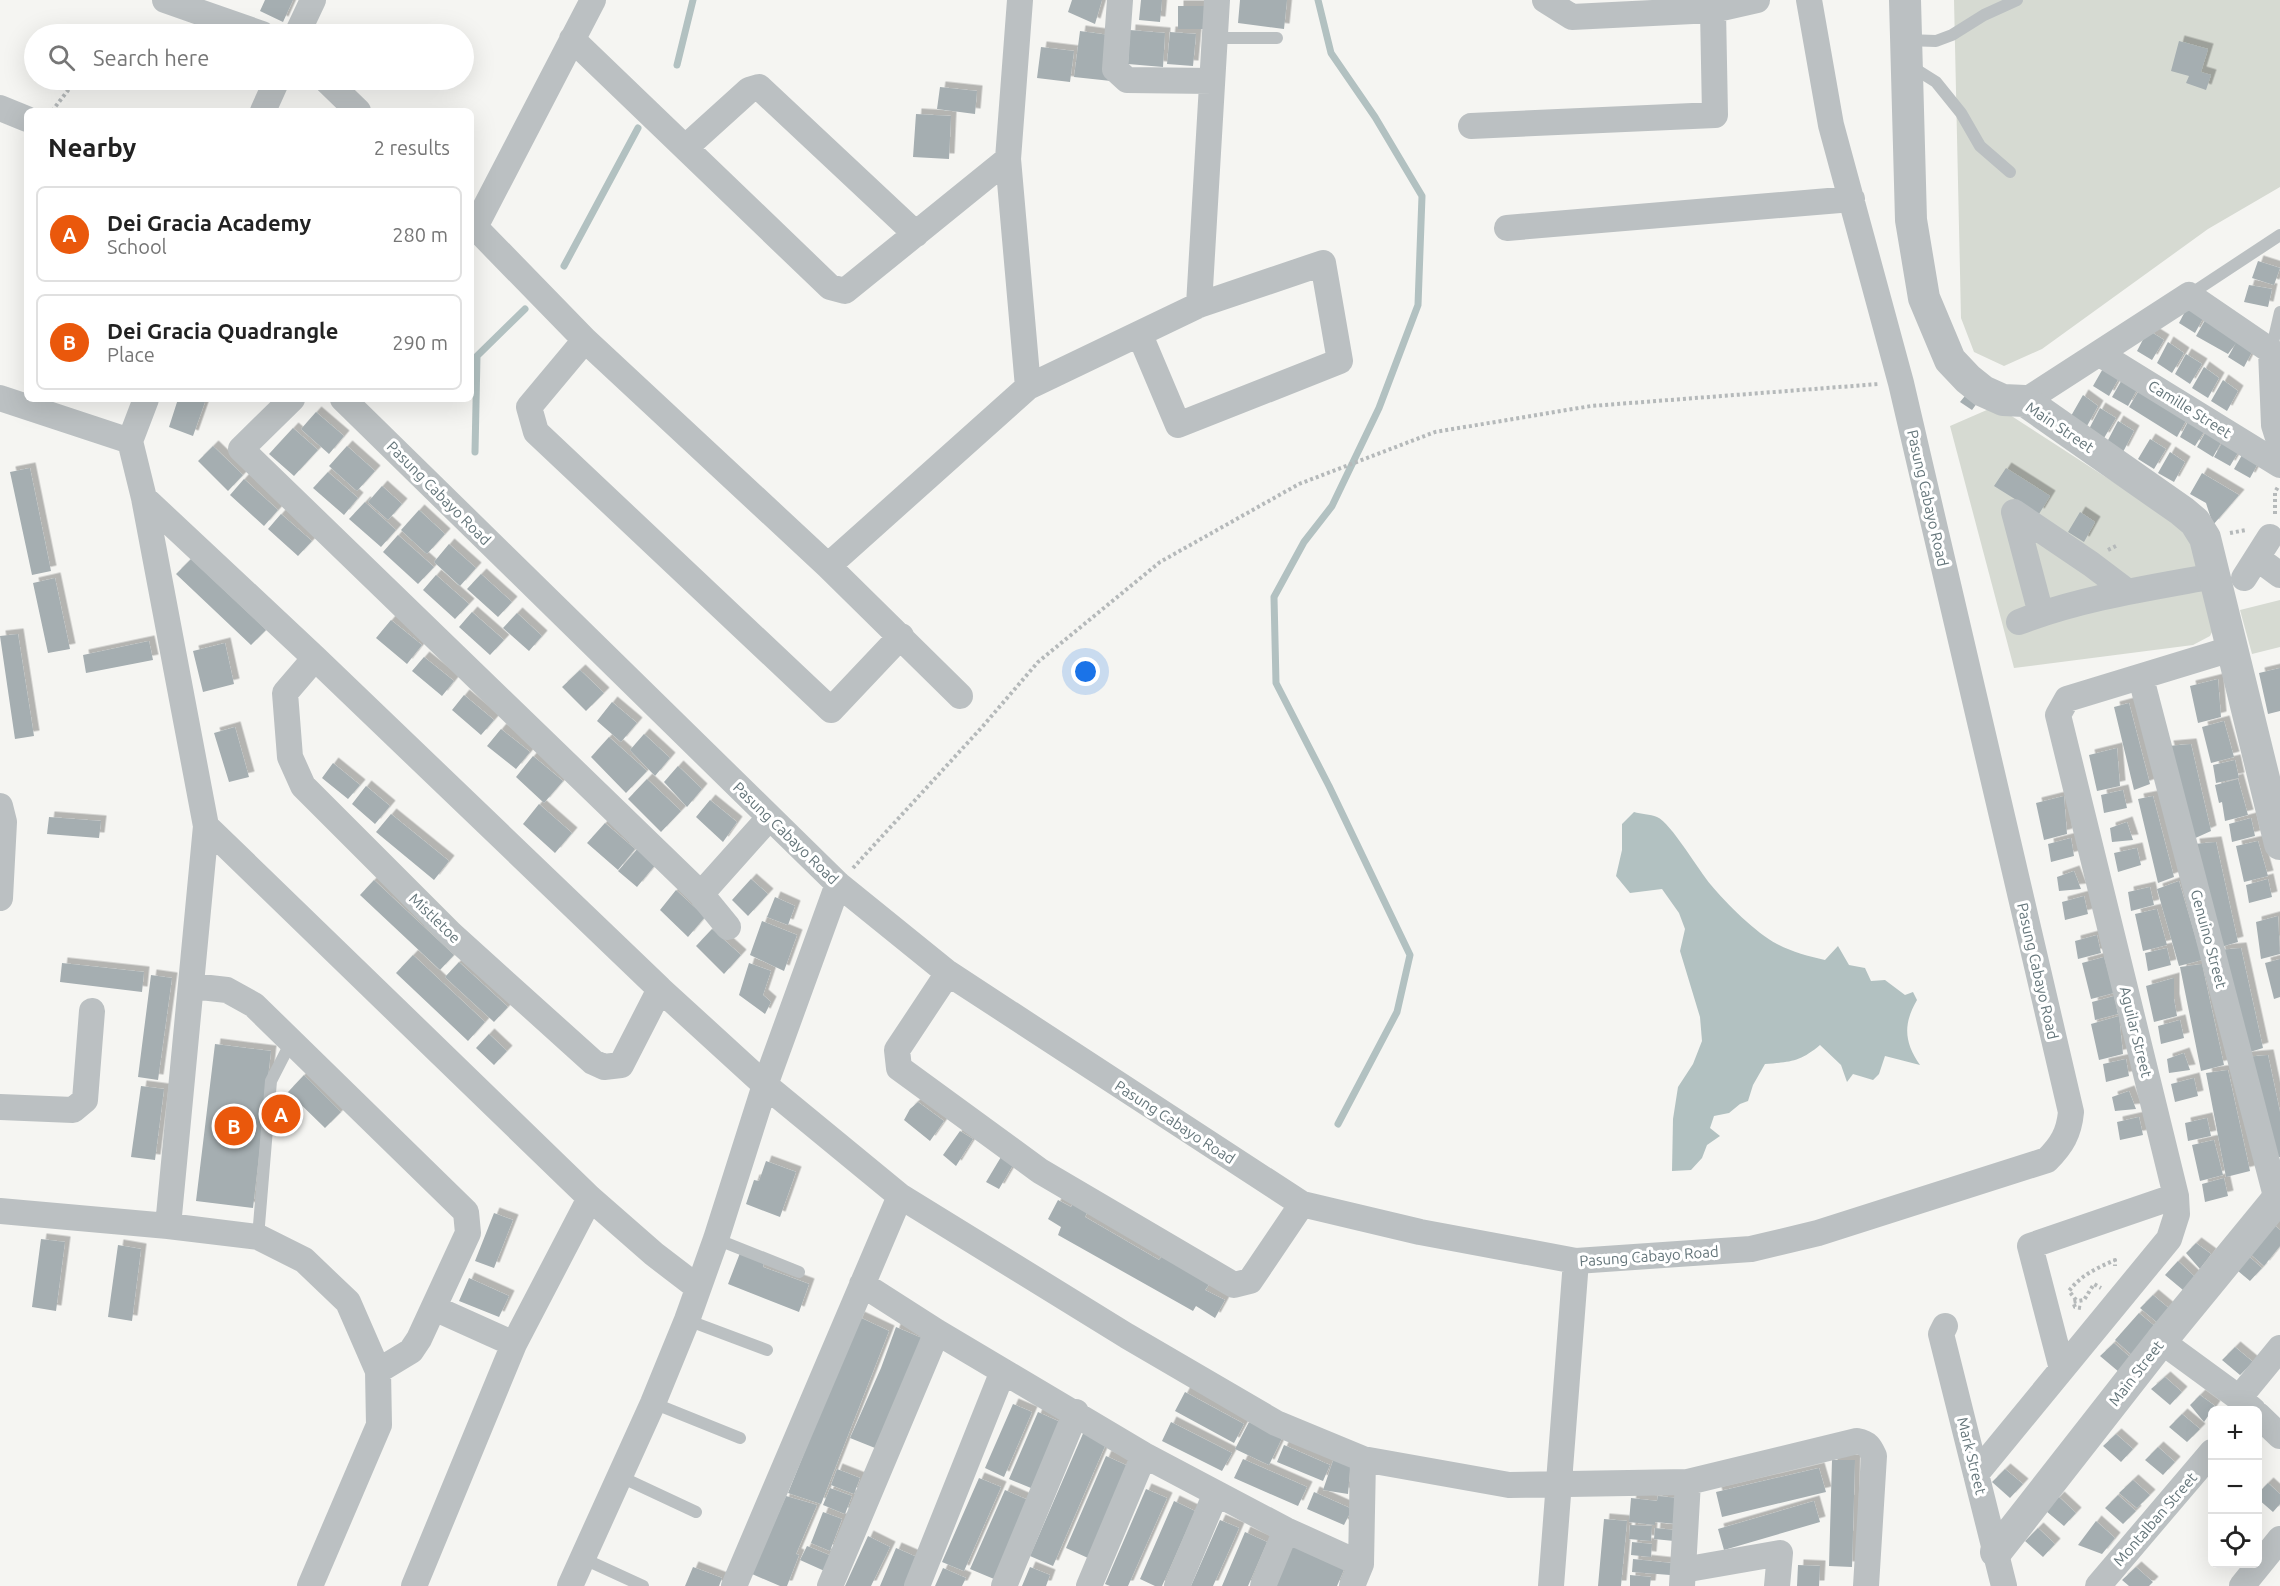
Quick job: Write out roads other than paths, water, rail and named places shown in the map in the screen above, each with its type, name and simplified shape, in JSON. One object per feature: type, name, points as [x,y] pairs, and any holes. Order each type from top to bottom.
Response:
[{"type":"street","points":[[165,0],[233,24]]},
{"type":"street","points":[[302,24],[313,0]]},
{"type":"street","points":[[474,223],[593,0]]},
{"type":"street","points":[[1020,0],[1008,159],[1028,387]]},
{"type":"street","points":[[1120,0],[1115,69],[1127,80],[1212,81]]},
{"type":"street","points":[[1199,305],[1217,0]]},
{"type":"street","points":[[1545,0],[1572,17],[1713,10],[1757,0]]},
{"type":"street","name":"Pasung Cabayo Road","points":[[346,402],[838,884],[948,973],[1302,1204],[1420,1232],[1576,1262],[1751,1249],[1818,1233],[2047,1160],[2060,1147],[2069,1130],[2071,1112],[1901,383],[1831,125],[1809,0]]},
{"type":"street","name":"Main Street","points":[[1905,0],[1911,220],[1924,298],[1950,360],[1968,380],[1983,391],[2003,400],[2025,402],[2182,511],[2194,522],[2205,538],[2250,559],[2231,649],[2280,844]]},
{"type":"street","points":[[1472,126],[1715,115],[1713,10]]},
{"type":"street","points":[[572,39],[830,286],[845,291],[1008,159]]},
{"type":"street","points":[[686,147],[749,90],[759,87],[916,234]]},
{"type":"street","points":[[264,108],[272,90]]},
{"type":"street","points":[[336,90],[355,108]]},
{"type":"street","points":[[0,108],[24,118]]},
{"type":"street","points":[[1508,228],[1852,199]]},
{"type":"street","points":[[474,226],[585,340],[828,566],[960,696]]},
{"type":"street","points":[[828,566],[1028,387],[1199,305],[1323,263],[1340,361],[1178,425],[1140,335]]},
{"type":"street","points":[[2025,402],[2189,295],[2271,351],[2274,425],[2280,444]]},
{"type":"street","points":[[585,340],[529,407],[536,432],[831,711],[901,636]]},
{"type":"street","name":"Camille Street","points":[[2100,354],[2280,465]]},
{"type":"street","points":[[0,398],[130,441]]},
{"type":"street","points":[[145,402],[130,441],[144,498],[206,826],[168,1226]]},
{"type":"street","points":[[289,402],[241,449],[701,894],[728,927]]},
{"type":"street","points":[[144,498],[315,658],[660,989],[765,1085],[900,1196],[1127,1336],[1276,1424],[1363,1459],[1509,1485],[1688,1482],[1857,1442],[1864,1443],[1869,1446],[1874,1456],[1866,1586]]},
{"type":"street","points":[[2128,592],[2014,512],[2030,618],[2128,592],[2250,559],[2280,575]]},
{"type":"street","name":"Aguilar Street","points":[[1976,1474],[2169,1239],[2177,1214],[2176,1196],[2058,715],[2067,699],[2231,649]]},
{"type":"street","name":"Mistletoe","points":[[315,658],[285,693],[290,757],[303,786],[451,934],[593,1062],[604,1067],[621,1065],[660,989]]},
{"type":"street","name":"Genuino Street","points":[[2141,678],[2278,1198]]},
{"type":"street","points":[[0,806],[4,822],[0,898]]},
{"type":"street","points":[[701,894],[769,818]]},
{"type":"street","points":[[206,826],[590,1198],[654,1254],[697,1287]]},
{"type":"street","points":[[570,1586],[653,1402],[687,1320],[716,1239],[765,1085],[838,884]]},
{"type":"street","points":[[948,973],[897,1050],[899,1068],[1040,1171],[1234,1285],[1250,1281],[1302,1204]]},
{"type":"street","points":[[192,986],[227,990],[254,1005],[466,1212],[468,1233],[434,1308],[411,1351],[378,1371]]},
{"type":"street","points":[[0,1107],[73,1110],[85,1100],[92,1011]]},
{"type":"street","points":[[742,1584],[862,1284],[900,1196]]},
{"type":"street","points":[[2061,1369],[2030,1246],[2176,1196]]},
{"type":"street","points":[[414,1586],[514,1344],[590,1198]]},
{"type":"street","name":"Main Street","points":[[1996,1552],[2161,1341],[2278,1198]]},
{"type":"street","points":[[0,1210],[258,1237],[304,1260],[348,1302],[378,1371],[379,1425],[310,1586]]},
{"type":"street","points":[[1551,1586],[1557,1484],[1576,1262]]},
{"type":"street","points":[[862,1284],[937,1332],[1076,1412],[1144,1455],[1286,1530],[1357,1575],[1363,1459]]},
{"type":"street","points":[[434,1308],[514,1344]]},
{"type":"street","name":"Mark Street","points":[[1945,1326],[1941,1334],[2004,1586]]},
{"type":"street","points":[[830,1586],[937,1332]]},
{"type":"street","points":[[2161,1341],[2247,1406]]},
{"type":"street","points":[[2251,1406],[2280,1348]]},
{"type":"street","points":[[917,1586],[1003,1371]]},
{"type":"street","points":[[1004,1586],[1076,1412]]},
{"type":"street","points":[[2262,1419],[2280,1436]]},
{"type":"street","points":[[1089,1586],[1144,1455]]},
{"type":"street","name":"Montalban Street","points":[[2098,1586],[2208,1457]]},
{"type":"street","points":[[1688,1482],[1682,1578],[1780,1553],[1777,1586]]},
{"type":"street","points":[[1177,1586],[1216,1493]]},
{"type":"street","points":[[1263,1586],[1286,1530]]},
{"type":"street","points":[[2242,1586],[2280,1539]]},
{"type":"lane","points":[[2010,172],[1980,146],[1961,113],[1936,82],[1905,52],[1952,35],[1984,15],[2018,0]]},
{"type":"lane","points":[[1215,38],[1277,38]]},
{"type":"lane","points":[[2189,295],[2280,235]]},
{"type":"lane","points":[[2271,351],[2280,312]]},
{"type":"lane","points":[[258,1237],[271,1081],[292,1040]]},
{"type":"lane","points":[[716,1239],[799,1272]]},
{"type":"lane","points":[[687,1320],[767,1350]]},
{"type":"lane","points":[[653,1402],[740,1438]]},
{"type":"lane","points":[[619,1476],[696,1512]]},
{"type":"lane","points":[[582,1558],[643,1586]]},
{"type":"waterway","points":[[677,65],[693,0]]},
{"type":"waterway","points":[[1318,0],[1331,53],[1375,117],[1422,196],[1418,305],[1379,408],[1332,506],[1304,542],[1274,597],[1276,683],[1329,786],[1410,955],[1397,1012],[1338,1124]]},
{"type":"waterway","points":[[564,266],[638,128]]},
{"type":"waterway","points":[[475,452],[477,356],[525,309]]},
{"type":"place","name":"Dei Gracia Academy","points":[[281,1114]]},
{"type":"place","name":"Dei Gracia Quadrangle","points":[[234,1126]]}]
